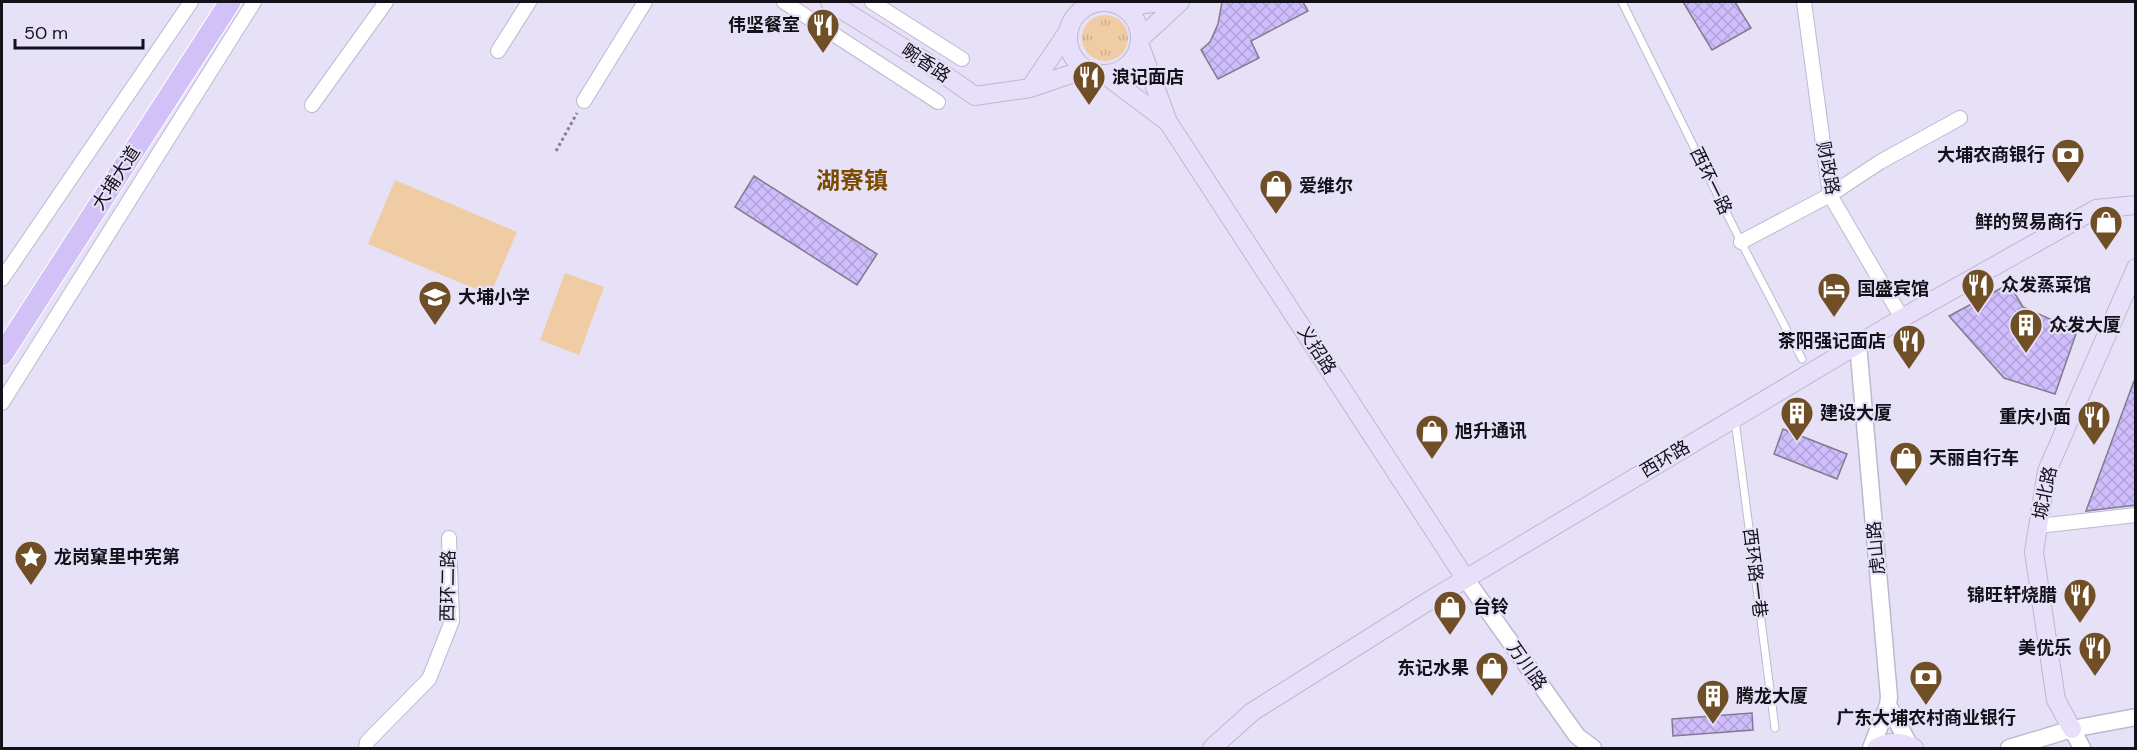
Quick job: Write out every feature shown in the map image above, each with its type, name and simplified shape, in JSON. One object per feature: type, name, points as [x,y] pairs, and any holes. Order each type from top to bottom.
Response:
[{"type":"main road","name":"大埔大道","points":[[2,342],[220,2]]},
{"type":"main road","name":"大埔大道","points":[[2,355],[230,2]]},
{"type":"main road","name":"畹香路","points":[[830,2],[926,62],[975,96],[1030,88],[1086,69]]},
{"type":"main road","points":[[1071,2],[1068,46],[1072,57],[1086,69],[1104,74],[1113,74],[1132,62],[1140,42],[1180,2]]},
{"type":"main road","points":[[1030,88],[1085,7],[1102,2],[1118,4],[1136,19],[1140,42],[1168,122]]},
{"type":"main road","points":[[1122,7],[1160,2]]},
{"type":"main road","points":[[1104,74],[1168,122]]},
{"type":"main road","name":"义招路","points":[[1168,122],[1465,579]]},
{"type":"main road","name":"西环路","points":[[1212,748],[1252,712],[1465,579],[1902,318],[2096,209],[2136,205]]},
{"type":"main road","name":"城北路","points":[[2072,729],[2056,700],[2034,552],[2047,471],[2136,268]]},
{"type":"main road","points":[[1874,748],[1891,743],[1912,747]]},
{"type":"street","points":[[2,279],[191,2]]},
{"type":"street","points":[[2,403],[254,2]]},
{"type":"street","points":[[312,105],[386,2]]},
{"type":"street","points":[[498,51],[529,2]]},
{"type":"street","points":[[584,101],[645,2]]},
{"type":"street","points":[[784,2],[938,102]]},
{"type":"street","points":[[872,2],[963,58]]},
{"type":"street","name":"财政路","points":[[1804,2],[1830,195],[1902,318]]},
{"type":"street","points":[[1741,242],[1830,195],[1880,162],[1960,118]]},
{"type":"street","name":"虎山路","points":[[1858,344],[1888,705],[1874,748]]},
{"type":"street","points":[[2038,526],[2136,515]]},
{"type":"street","name":"西环二路","points":[[366,748],[367,742],[429,679],[452,621],[449,538]]},
{"type":"street","name":"万川路","points":[[1465,579],[1577,736],[1593,748]]},
{"type":"street","points":[[1888,705],[1912,747]]},
{"type":"street","points":[[2009,748],[2072,729],[2136,717]]},
{"type":"street","points":[[2072,729],[2082,748]]},
{"type":"lane","name":"西环一路","points":[[1622,2],[1741,242],[1802,358]]},
{"type":"lane","name":"西环路一巷","points":[[1735,418],[1775,728]]},
{"type":"path","points":[[556,151],[584,101]]},
{"type":"green space","points":[[1105,15],[1121,22],[1128,38],[1121,54],[1105,61],[1089,54],[1082,38],[1089,22]]},
{"type":"green space","points":[[395,180],[517,232],[490,295],[368,244]]},
{"type":"green space","points":[[565,273],[604,287],[579,355],[540,340]]},
{"type":"building","points":[[1222,2],[1303,2],[1308,11],[1251,41],[1259,58],[1218,79],[1201,50],[1210,42],[1218,24]]},
{"type":"building","points":[[1683,2],[1735,2],[1751,28],[1712,50]]},
{"type":"building","points":[[754,176],[877,254],[857,285],[735,207]]},
{"type":"building","name":"众发大厦","points":[[2009,284],[2023,307],[2077,331],[2055,394],[2004,378],[1949,316]]},
{"type":"building","points":[[2134,381],[2136,381],[2136,505],[2086,511]]},
{"type":"building","name":"建设大厦","points":[[1783,429],[1847,454],[1837,479],[1774,454]]},
{"type":"building","name":"腾龙大厦","points":[[1752,713],[1753,730],[1673,736],[1672,719]]},
{"type":"place","name":"伟坚餐室","points":[[823,54]]},
{"type":"place","name":"浪记面店","points":[[1089,106]]},
{"type":"place","name":"大埔农商银行","points":[[2068,184]]},
{"type":"place","name":"爱维尔","points":[[1276,215]]},
{"type":"place","name":"鲜的贸易商行","points":[[2106,251]]},
{"type":"place","name":"众发蒸菜馆","points":[[1978,314]]},
{"type":"place","name":"国盛宾馆","points":[[1834,318]]},
{"type":"place","name":"大埔小学","points":[[435,326]]},
{"type":"place","name":"众发大厦","points":[[2026,354]]},
{"type":"place","name":"茶阳强记面店","points":[[1909,370]]},
{"type":"place","name":"建设大厦","points":[[1797,442]]},
{"type":"place","name":"重庆小面","points":[[2094,446]]},
{"type":"place","name":"旭升通讯","points":[[1432,460]]},
{"type":"place","name":"天丽自行车","points":[[1906,487]]},
{"type":"place","name":"龙岗窠里中宪第","points":[[31,586]]},
{"type":"place","name":"锦旺轩烧腊","points":[[2080,624]]},
{"type":"place","name":"台铃","points":[[1450,636]]},
{"type":"place","name":"美优乐","points":[[2095,677]]},
{"type":"place","name":"东记水果","points":[[1492,697]]},
{"type":"place","name":"广东大埔农村商业银行","points":[[1926,706]]},
{"type":"place","name":"腾龙大厦","points":[[1713,725]]},
{"type":"district","name":"湖寮镇","points":[[852,180]]}]
